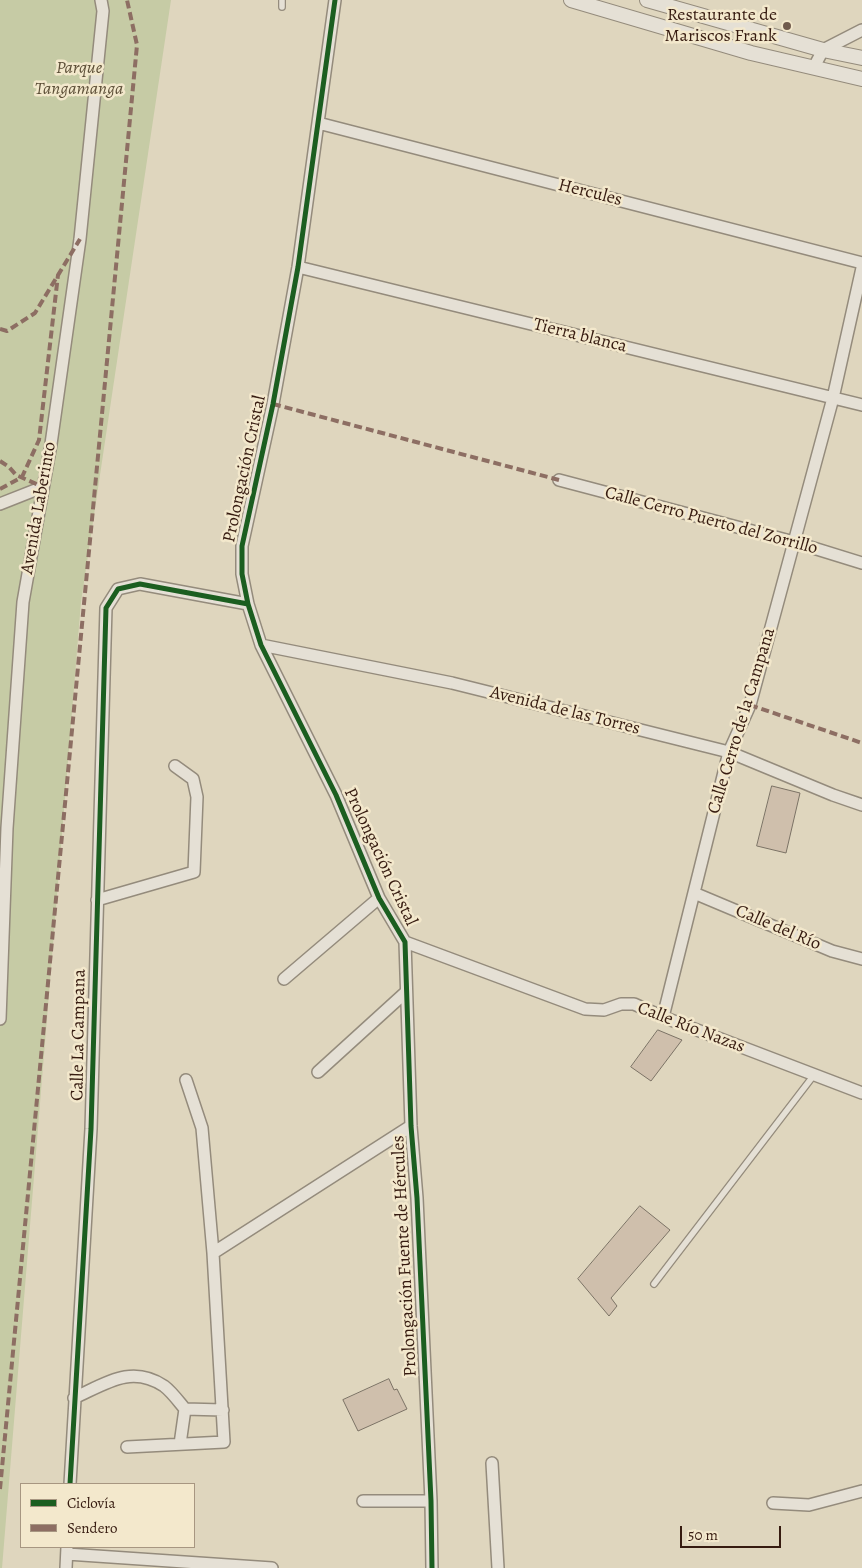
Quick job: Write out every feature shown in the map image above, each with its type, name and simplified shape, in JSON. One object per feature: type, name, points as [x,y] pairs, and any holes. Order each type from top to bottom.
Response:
[{"type":"street","name":"Avenida Laberinto","points":[[0,1019],[2,916],[23,602],[43,487],[80,239],[103,11],[101,0]]},
{"type":"street","name":"Prolongación Cristal","points":[[335,0],[298,267],[273,404],[242,546],[242,574],[248,604],[260,645],[336,795],[379,898],[405,942]]},
{"type":"street","points":[[571,0],[751,54],[862,79]]},
{"type":"street","points":[[647,0],[823,50],[862,58]]},
{"type":"street","points":[[814,67],[823,50],[862,30]]},
{"type":"street","name":"Hercules","points":[[318,123],[862,263]]},
{"type":"street","name":"Tierra blanca","points":[[298,267],[862,405]]},
{"type":"street","points":[[794,542],[833,398],[862,268]]},
{"type":"street","name":"Calle Cerro Puerto del Zorrillo","points":[[559,480],[794,542],[862,563]]},
{"type":"street","points":[[0,504],[43,487]]},
{"type":"street","name":"Calle Cerro de la Campana","points":[[664,1017],[729,752],[750,705],[794,542]]},
{"type":"street","name":"Calle La Campana","points":[[70,1483],[91,1129],[96,900],[106,608],[118,589],[140,584],[248,604]]},
{"type":"street","name":"Avenida de las Torres","points":[[260,645],[452,683],[729,752],[833,795],[862,804]]},
{"type":"street","points":[[96,900],[194,872],[197,796],[193,779],[175,766]]},
{"type":"street","name":"Calle del Río","points":[[694,893],[832,951],[862,959]]},
{"type":"street","points":[[284,979],[379,898]]},
{"type":"street","name":"Calle Río Nazas","points":[[405,942],[585,1009],[604,1010],[621,1004],[634,1004],[862,1093]]},
{"type":"street","name":"Prolongación Fuente de Hércules","points":[[405,942],[412,1126],[431,1501],[432,1568]]},
{"type":"street","points":[[318,1072],[406,992]]},
{"type":"street","points":[[127,1448],[224,1442],[213,1253],[202,1128],[186,1080]]},
{"type":"street","points":[[213,1253],[412,1126]]},
{"type":"street","points":[[74,1398],[121,1376],[143,1376],[164,1386],[186,1409],[222,1410]]},
{"type":"street","points":[[180,1444],[186,1409]]},
{"type":"street","points":[[492,1463],[498,1568]]},
{"type":"street","points":[[773,1503],[809,1505],[862,1491]]},
{"type":"street","points":[[363,1501],[431,1501]]},
{"type":"street","points":[[66,1568],[67,1550],[272,1568]]},
{"type":"lane","points":[[654,1284],[814,1075]]},
{"type":"green space","name":"Parque Tangamanga","points":[[0,0],[171,0],[81,602],[2,1568],[0,1568]]},
{"type":"building","points":[[772,786],[800,793],[786,853],[757,846]]},
{"type":"building","points":[[658,1030],[682,1040],[651,1081],[631,1067]]},
{"type":"building","points":[[640,1206],[670,1230],[611,1298],[617,1306],[609,1316],[578,1279]]},
{"type":"building","points":[[389,1379],[394,1390],[397,1389],[407,1409],[358,1431],[343,1400]]},
{"type":"marked path","points":[[0,1489],[137,45],[127,0]]},
{"type":"marked path","points":[[0,329],[7,331],[35,313],[80,239]]},
{"type":"marked path","points":[[0,489],[22,477],[39,440],[58,275]]},
{"type":"marked path","points":[[273,404],[559,480]]},
{"type":"marked path","points":[[0,461],[16,475],[43,487]]},
{"type":"marked path","points":[[750,705],[862,743]]},
{"type":"cycle path","points":[[335,0],[298,267],[273,404],[242,546],[242,574],[248,604],[261,645],[336,795],[379,898],[405,942],[411,1126],[417,1198],[431,1501],[432,1568]]},
{"type":"cycle path","points":[[70,1483],[91,1129],[106,608],[118,589],[140,584],[248,604]]},
{"type":"place","name":"Restaurante de Mariscos Frank","points":[[787,26]]}]
